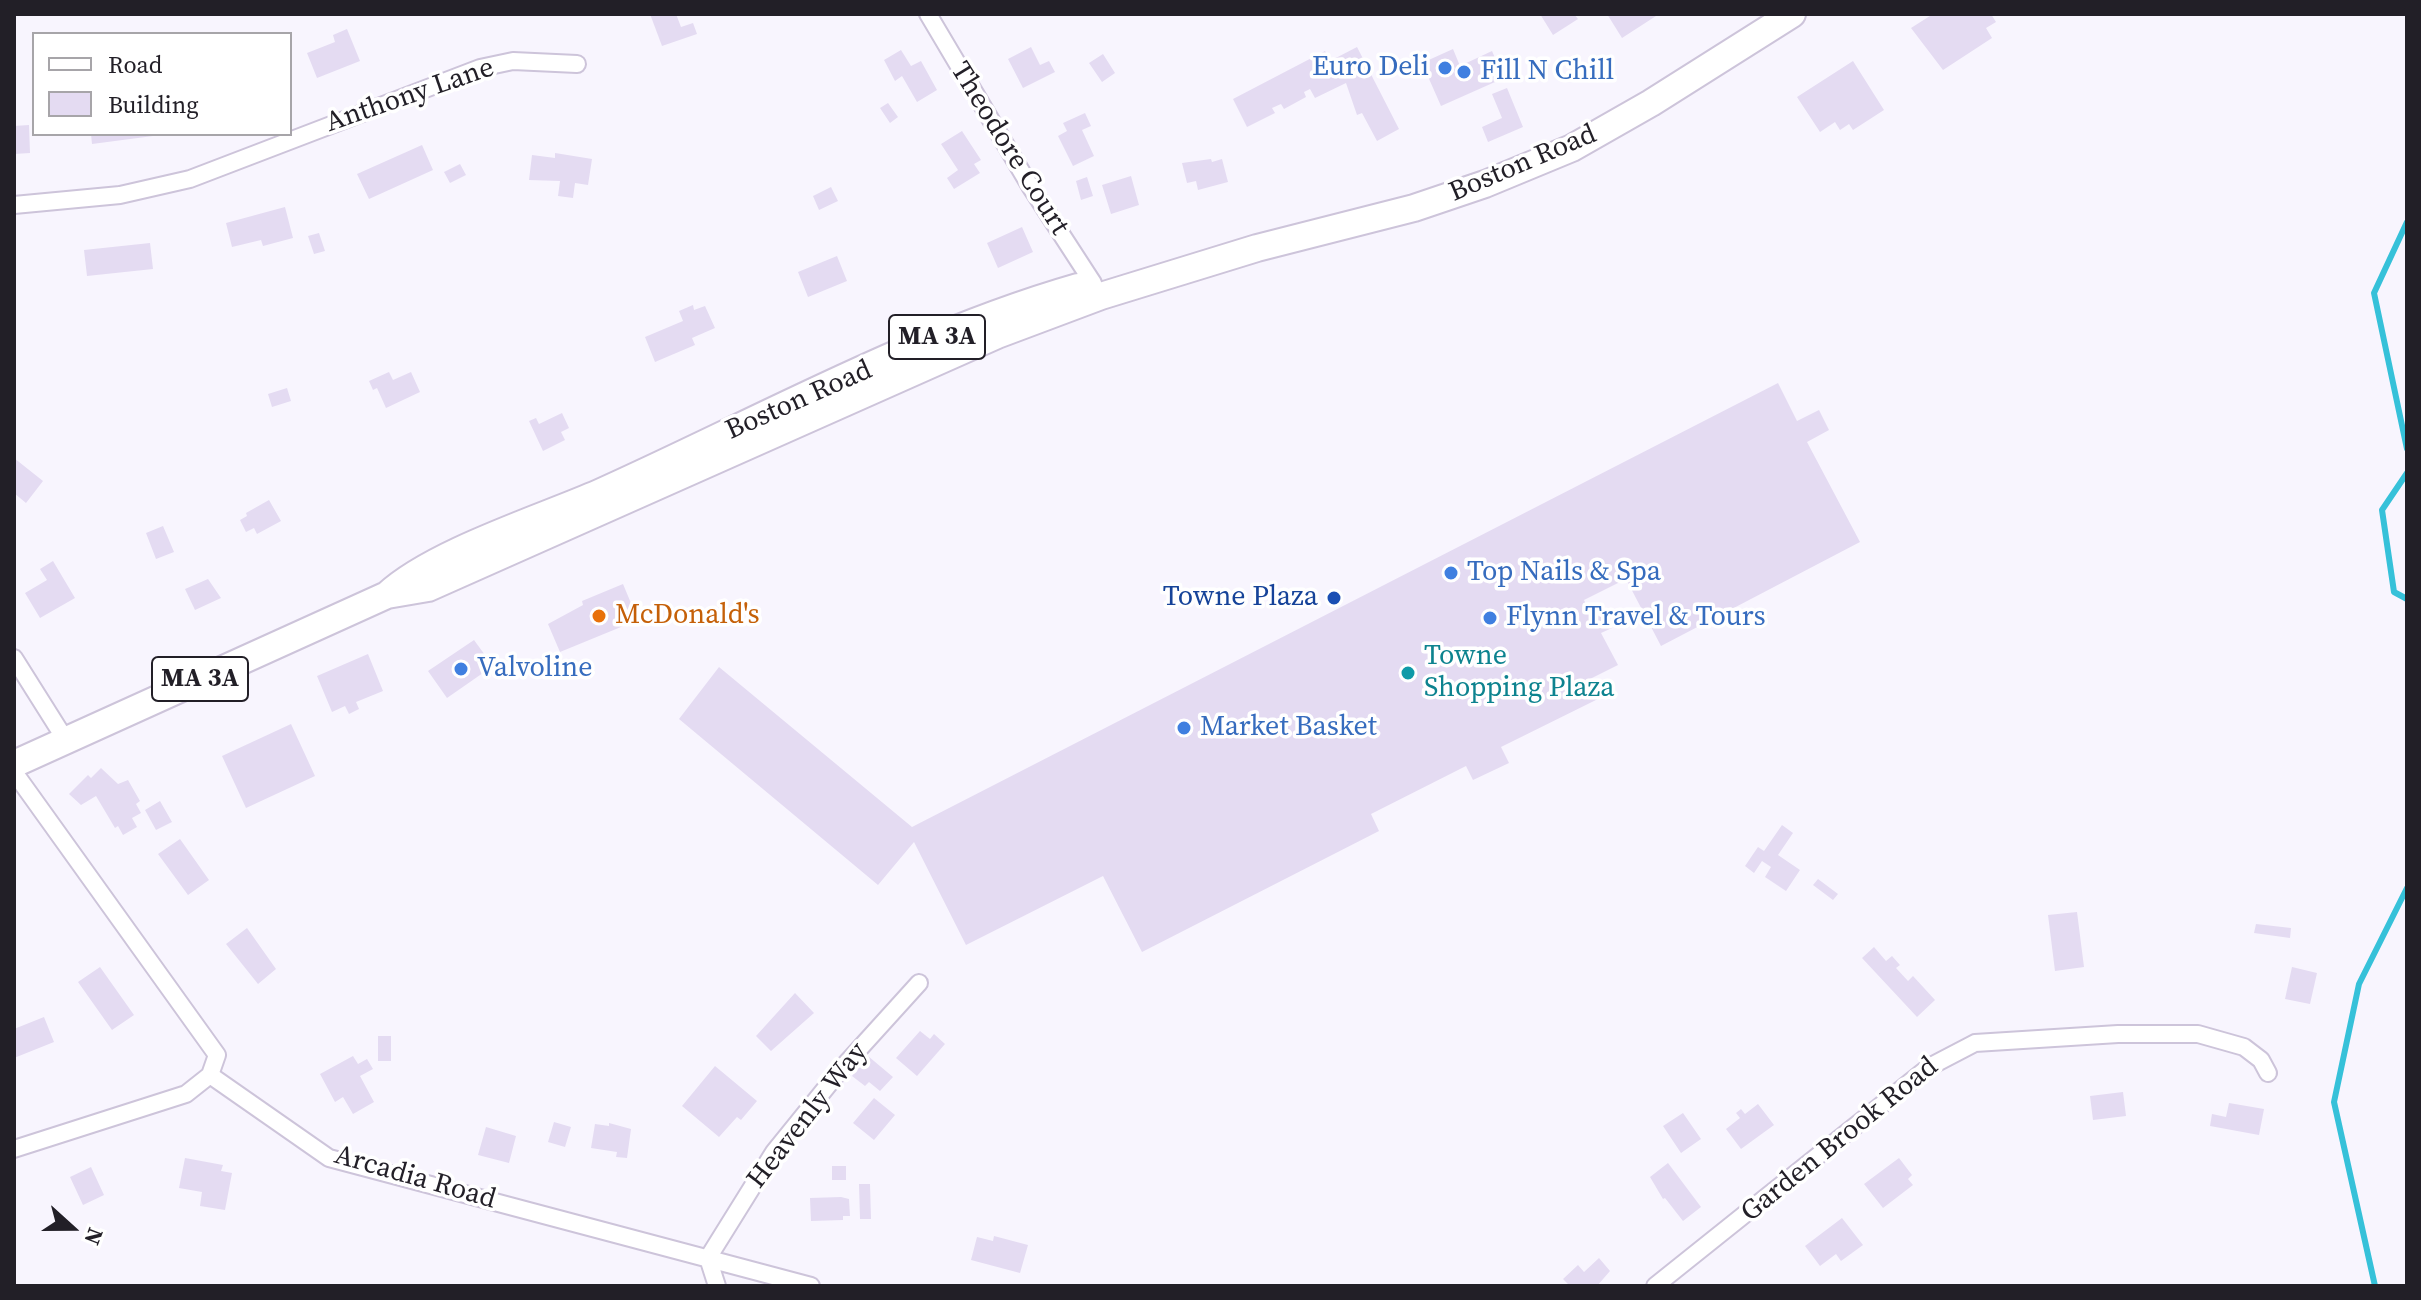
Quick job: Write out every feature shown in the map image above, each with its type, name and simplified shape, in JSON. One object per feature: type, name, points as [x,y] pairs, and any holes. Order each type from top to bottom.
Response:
[{"type":"main road","name":"Boston Road","points":[[14,764],[387,595],[428,588],[997,335],[1101,296],[1230,257],[1414,208],[1572,148],[1651,103],[1792,14]]},
{"type":"main road","name":"Boston Road","points":[[387,595],[414,572],[600,492],[948,332],[1093,283],[1172,264],[1230,257]]},
{"type":"street","name":"Theodore Court","points":[[928,14],[1030,186],[1093,283]]},
{"type":"street","name":"Anthony Lane","points":[[14,205],[120,195],[190,179],[480,68],[513,61],[577,64]]},
{"type":"street","points":[[14,658],[65,739]]},
{"type":"street","points":[[14,772],[217,1055],[210,1075],[186,1094],[14,1149]]},
{"type":"street","name":"Heavenly Way","points":[[708,1258],[774,1152],[842,1068],[919,983]]},
{"type":"street","name":"Garden Brook Road","points":[[1655,1286],[1929,1067],[1966,1046],[2118,1034],[2198,1034],[2244,1047],[2261,1060],[2268,1073]]},
{"type":"street","name":"Arcadia Road","points":[[210,1075],[329,1158],[811,1286]]},
{"type":"street","points":[[708,1258],[717,1286]]},
{"type":"building","points":[[650,14],[676,14],[681,27],[693,23],[697,34],[662,46]]},
{"type":"building","points":[[1540,14],[1574,14],[1578,19],[1553,35]]},
{"type":"building","points":[[1607,14],[1655,14],[1656,16],[1622,38]]},
{"type":"building","points":[[1933,14],[1991,14],[1996,22],[1986,28],[1992,38],[1943,70],[1911,28]]},
{"type":"building","points":[[347,29],[360,61],[317,78],[307,53],[335,42],[333,35]]},
{"type":"building","points":[[1031,47],[1040,65],[1049,61],[1055,72],[1023,88],[1008,59]]},
{"type":"building","points":[[1357,47],[1399,129],[1377,141],[1362,113],[1357,115],[1346,83],[1315,98],[1310,89],[1304,92],[1306,97],[1284,109],[1281,104],[1272,108],[1275,113],[1247,127],[1233,99],[1325,51],[1330,61]]},
{"type":"building","name":"Fill N Chill","points":[[1453,49],[1460,66],[1492,51],[1504,78],[1441,106],[1422,63]]},
{"type":"building","points":[[901,50],[911,66],[921,61],[937,90],[917,102],[902,76],[895,81],[884,60]]},
{"type":"building","points":[[1103,54],[1115,73],[1102,82],[1089,63]]},
{"type":"building","points":[[1853,61],[1884,110],[1853,130],[1849,124],[1840,130],[1835,122],[1820,132],[1797,97]]},
{"type":"building","name":"Fill N Chill","points":[[1507,88],[1523,127],[1488,142],[1482,127],[1502,118],[1492,94]]},
{"type":"building","points":[[888,103],[898,117],[890,123],[880,108]]},
{"type":"building","points":[[1085,113],[1091,126],[1082,130],[1094,156],[1073,166],[1058,136],[1067,131],[1063,123]]},
{"type":"building","points":[[29,125],[30,153],[14,154],[14,126]]},
{"type":"building","points":[[962,131],[981,160],[974,164],[980,173],[954,189],[947,178],[958,170],[941,144]]},
{"type":"building","points":[[91,136],[153,136],[92,144]]},
{"type":"building","points":[[422,145],[433,170],[369,199],[357,174]]},
{"type":"building","points":[[555,153],[592,159],[588,185],[575,183],[573,198],[558,196],[560,181],[529,180],[532,155],[555,158]]},
{"type":"building","points":[[1211,159],[1212,162],[1222,159],[1228,182],[1198,190],[1196,181],[1187,183],[1182,163]]},
{"type":"building","points":[[460,164],[466,175],[450,183],[444,172]]},
{"type":"building","points":[[1131,176],[1139,205],[1111,214],[1102,185]]},
{"type":"building","points":[[1087,177],[1093,196],[1081,200],[1076,181]]},
{"type":"building","points":[[831,187],[838,201],[819,210],[813,196]]},
{"type":"building","points":[[285,207],[293,238],[263,246],[261,240],[232,247],[226,223]]},
{"type":"building","points":[[1022,227],[1033,252],[998,268],[987,243]]},
{"type":"building","points":[[319,233],[325,251],[314,254],[308,236]]},
{"type":"building","points":[[150,243],[153,269],[87,276],[84,250]]},
{"type":"building","points":[[837,256],[847,281],[808,297],[798,272]]},
{"type":"building","points":[[693,305],[694,310],[705,306],[715,328],[692,338],[695,345],[655,362],[645,337],[683,321],[679,311]]},
{"type":"building","points":[[389,372],[393,380],[411,372],[420,392],[386,408],[377,388],[373,390],[369,381]]},
{"type":"building","name":"Towne Shopping Plaza","points":[[1778,383],[1797,421],[1819,410],[1829,430],[1807,442],[1860,542],[1661,646],[1626,579],[1584,600],[1593,619],[1604,613],[1612,628],[1601,633],[1618,665],[1590,679],[1600,698],[1501,747],[1509,763],[1473,780],[1466,766],[1371,814],[1379,831],[1142,952],[1103,876],[966,945],[914,842],[878,885],[679,719],[719,667],[912,827]]},
{"type":"building","points":[[287,388],[291,401],[272,407],[268,394]]},
{"type":"building","points":[[562,413],[569,428],[561,432],[565,440],[543,451],[529,421],[536,418],[539,424]]},
{"type":"building","points":[[14,458],[43,481],[26,503],[14,493]]},
{"type":"building","points":[[269,500],[281,521],[257,534],[254,528],[246,532],[240,520]]},
{"type":"building","points":[[163,526],[174,552],[156,559],[146,533]]},
{"type":"building","points":[[53,561],[75,598],[40,618],[25,593],[47,580],[40,569]]},
{"type":"building","points":[[208,579],[221,598],[195,610],[185,589]]},
{"type":"building","name":"McDonald's","points":[[623,584],[638,620],[560,652],[548,624],[583,605],[582,601]]},
{"type":"building","name":"Valvoline","points":[[474,640],[493,666],[447,698],[428,671]]},
{"type":"building","points":[[368,654],[383,691],[356,702],[359,709],[349,714],[345,706],[332,712],[317,676]]},
{"type":"building","points":[[291,724],[315,776],[246,808],[222,756]]},
{"type":"building","points":[[101,768],[118,784],[128,780],[140,801],[136,804],[141,813],[132,818],[137,827],[123,835],[118,826],[115,828],[96,796],[81,805],[69,794],[88,775],[91,778]]},
{"type":"building","points":[[160,801],[172,822],[156,830],[145,810]]},
{"type":"building","points":[[1782,825],[1793,833],[1778,855],[1800,870],[1786,891],[1765,877],[1771,867],[1762,861],[1754,873],[1745,866],[1758,847],[1764,851]]},
{"type":"building","points":[[180,839],[209,880],[188,895],[158,854]]},
{"type":"building","points":[[1818,879],[1838,894],[1833,900],[1813,885]]},
{"type":"building","points":[[2077,912],[2084,967],[2055,971],[2048,915]]},
{"type":"building","points":[[2256,924],[2291,928],[2290,938],[2254,933]]},
{"type":"building","points":[[247,928],[276,969],[258,984],[226,944]]},
{"type":"building","points":[[1874,947],[1886,961],[1892,956],[1900,965],[1896,968],[1908,981],[1913,976],[1935,1000],[1917,1017],[1862,958]]},
{"type":"building","points":[[100,967],[134,1015],[112,1030],[78,982]]},
{"type":"building","points":[[2292,967],[2317,973],[2310,1004],[2285,999]]},
{"type":"building","points":[[795,993],[814,1013],[771,1051],[756,1036]]},
{"type":"building","points":[[44,1017],[54,1042],[14,1058],[14,1029]]},
{"type":"building","points":[[920,1031],[930,1039],[934,1034],[945,1044],[917,1076],[896,1058]]},
{"type":"building","points":[[378,1036],[391,1036],[391,1061],[378,1061]]},
{"type":"building","points":[[353,1056],[358,1064],[367,1059],[373,1069],[360,1076],[374,1102],[353,1114],[343,1097],[335,1102],[320,1074]]},
{"type":"building","points":[[868,1056],[893,1077],[880,1091],[869,1082],[865,1086],[852,1076]]},
{"type":"building","points":[[715,1066],[757,1101],[741,1120],[737,1117],[719,1137],[682,1106]]},
{"type":"building","points":[[2123,1092],[2126,1116],[2093,1120],[2090,1096]]},
{"type":"building","points":[[874,1098],[895,1115],[874,1140],[853,1123]]},
{"type":"building","points":[[2229,1103],[2264,1109],[2259,1135],[2210,1126],[2212,1114],[2226,1117]]},
{"type":"building","points":[[1758,1104],[1774,1125],[1741,1149],[1726,1129],[1740,1118],[1736,1113],[1741,1109],[1745,1114]]},
{"type":"building","points":[[1683,1113],[1701,1139],[1681,1153],[1663,1126]]},
{"type":"building","points":[[554,1122],[571,1127],[565,1147],[548,1142]]},
{"type":"building","points":[[609,1123],[631,1129],[627,1158],[616,1157],[617,1152],[591,1148],[595,1124],[609,1126]]},
{"type":"building","points":[[486,1127],[516,1136],[509,1163],[478,1155]]},
{"type":"building","points":[[185,1158],[223,1165],[221,1171],[232,1173],[225,1210],[200,1206],[202,1192],[179,1188]]},
{"type":"building","points":[[1899,1158],[1912,1175],[1908,1179],[1913,1185],[1883,1208],[1864,1184]]},
{"type":"building","points":[[1668,1163],[1701,1207],[1683,1221],[1663,1199],[1650,1177]]},
{"type":"building","points":[[832,1166],[846,1166],[846,1180],[832,1180]]},
{"type":"building","points":[[91,1167],[104,1195],[83,1205],[70,1177]]},
{"type":"building","points":[[859,1184],[870,1184],[871,1219],[860,1219]]},
{"type":"building","points":[[810,1198],[849,1199],[850,1216],[843,1216],[843,1220],[811,1221]]},
{"type":"building","points":[[1842,1218],[1863,1245],[1841,1261],[1836,1254],[1820,1266],[1805,1246]]},
{"type":"building","points":[[994,1236],[1028,1245],[1020,1273],[971,1260],[977,1237],[993,1241]]},
{"type":"building","points":[[1599,1258],[1610,1271],[1597,1286],[1570,1286],[1563,1279],[1578,1265],[1584,1272]]},
{"type":"waterway","points":[[2407,222],[2374,293],[2407,449]]},
{"type":"waterway","points":[[2407,473],[2382,510],[2394,592],[2407,599]]},
{"type":"waterway","points":[[2375,1286],[2334,1102],[2359,984],[2407,888]]},
{"type":"place","name":"Euro Deli","points":[[1445,68]]},
{"type":"place","name":"Fill N Chill","points":[[1464,72]]},
{"type":"place","name":"Top Nails & Spa","points":[[1451,573]]},
{"type":"place","name":"Towne Plaza","points":[[1334,598]]},
{"type":"place","name":"McDonald's","points":[[599,616]]},
{"type":"place","name":"Flynn Travel & Tours","points":[[1490,618]]},
{"type":"place","name":"Valvoline","points":[[461,669]]},
{"type":"place","name":"Towne Shopping Plaza","points":[[1408,673]]},
{"type":"place","name":"Market Basket","points":[[1184,728]]}]
